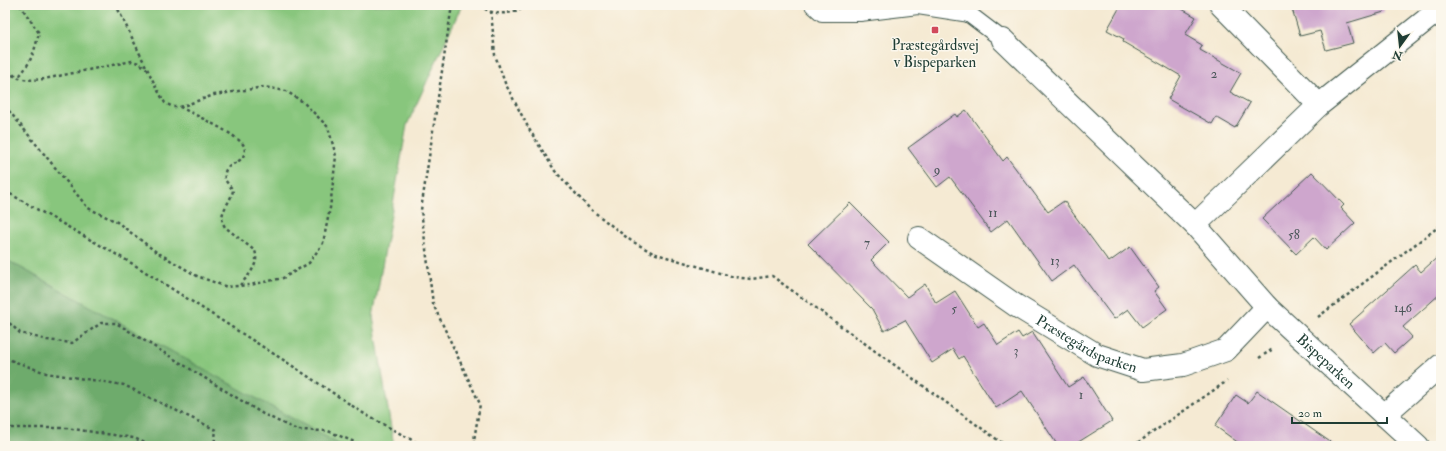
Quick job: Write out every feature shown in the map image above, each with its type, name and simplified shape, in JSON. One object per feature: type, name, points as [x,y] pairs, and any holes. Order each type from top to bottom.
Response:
[{"type":"street","points":[[1220,5],[1319,105]]},
{"type":"street","points":[[1195,225],[1319,105],[1441,8]]},
{"type":"street","points":[[1002,40],[1195,225],[1268,307]]},
{"type":"street","name":"Præstegårdsparken","points":[[920,238],[1015,305],[1097,355],[1143,370],[1183,366],[1226,350],[1268,307]]},
{"type":"street","name":"Bispeparken","points":[[1268,307],[1418,446]]},
{"type":"street","points":[[1384,415],[1441,365]]},
{"type":"lane","points":[[813,5],[822,13],[860,13],[918,6],[964,9],[1002,40]]},
{"type":"path","points":[[12,75],[20,75],[27,67],[35,51],[39,33],[20,5]]},
{"type":"path","points":[[5,106],[88,208],[117,222],[155,251],[197,276],[227,286],[250,285],[283,278],[309,263],[323,243],[330,208],[336,156],[328,127],[303,102],[286,91],[264,87],[214,95],[180,107],[172,107],[165,103],[116,5]]},
{"type":"path","points":[[452,5],[421,210],[433,304],[480,404],[473,446]]},
{"type":"path","points":[[480,5],[499,14],[521,9],[526,5]]},
{"type":"path","points":[[491,11],[496,55],[505,83],[529,129],[555,172],[589,208],[630,240],[653,253],[734,277],[751,280],[772,276],[1006,446]]},
{"type":"path","points":[[5,67],[12,75],[21,80],[37,80],[132,61],[139,63],[149,71]]},
{"type":"path","points":[[180,107],[233,135],[244,145],[245,152],[243,157],[228,167],[225,171],[225,180],[233,190],[223,213],[222,222],[225,227],[254,251],[256,255],[255,264],[240,286]]},
{"type":"path","points":[[5,191],[133,264],[366,414],[423,446]]},
{"type":"path","points":[[1257,360],[1296,333],[1441,225]]},
{"type":"path","points":[[5,318],[20,333],[47,340],[72,343],[100,324],[116,323],[263,414],[297,430],[328,431],[364,446]]},
{"type":"path","points":[[5,358],[46,373],[124,385],[216,430],[214,446]]},
{"type":"path","points":[[1133,446],[1231,378]]},
{"type":"path","points":[[5,428],[66,428],[134,438],[152,446]]},
{"type":"green space","points":[[5,5],[462,5],[407,125],[373,317],[394,446],[342,446],[5,259]]},
{"type":"green space","points":[[5,259],[342,446],[5,446]]},
{"type":"building","points":[[1121,5],[1175,5],[1196,17],[1185,35],[1202,45],[1200,50],[1241,73],[1230,92],[1250,103],[1235,128],[1216,117],[1212,124],[1168,99],[1181,76],[1123,42],[1124,39],[1107,30]]},
{"type":"building","points":[[1291,5],[1383,5],[1384,12],[1347,23],[1353,43],[1326,50],[1320,31],[1300,36]]},
{"type":"building","points":[[966,110],[1003,161],[1007,157],[1048,212],[1064,201],[1109,262],[1130,247],[1159,287],[1154,291],[1167,309],[1142,327],[1128,309],[1114,319],[1074,265],[1052,281],[1008,219],[991,232],[950,177],[937,187],[908,148],[955,114],[957,117]]},
{"type":"building","points":[[1312,172],[1344,205],[1341,208],[1355,223],[1326,250],[1314,237],[1296,254],[1262,219]]},
{"type":"building","points":[[850,203],[889,242],[871,260],[907,297],[925,284],[936,303],[955,291],[978,327],[984,323],[998,345],[1018,332],[1022,338],[1032,332],[1068,387],[1084,377],[1112,421],[1072,446],[1058,446],[1022,391],[996,408],[963,356],[959,359],[953,349],[932,363],[905,320],[884,331],[872,309],[808,244]]},
{"type":"building","points":[[1441,254],[1441,293],[1403,327],[1412,337],[1394,353],[1385,343],[1374,353],[1349,324],[1415,265],[1421,272]]},
{"type":"building","points":[[1257,391],[1336,446],[1243,446],[1215,426],[1236,395],[1248,403]]},
{"type":"place","name":"Præstegårdsvej v Bispeparken","points":[[935,30]]}]
